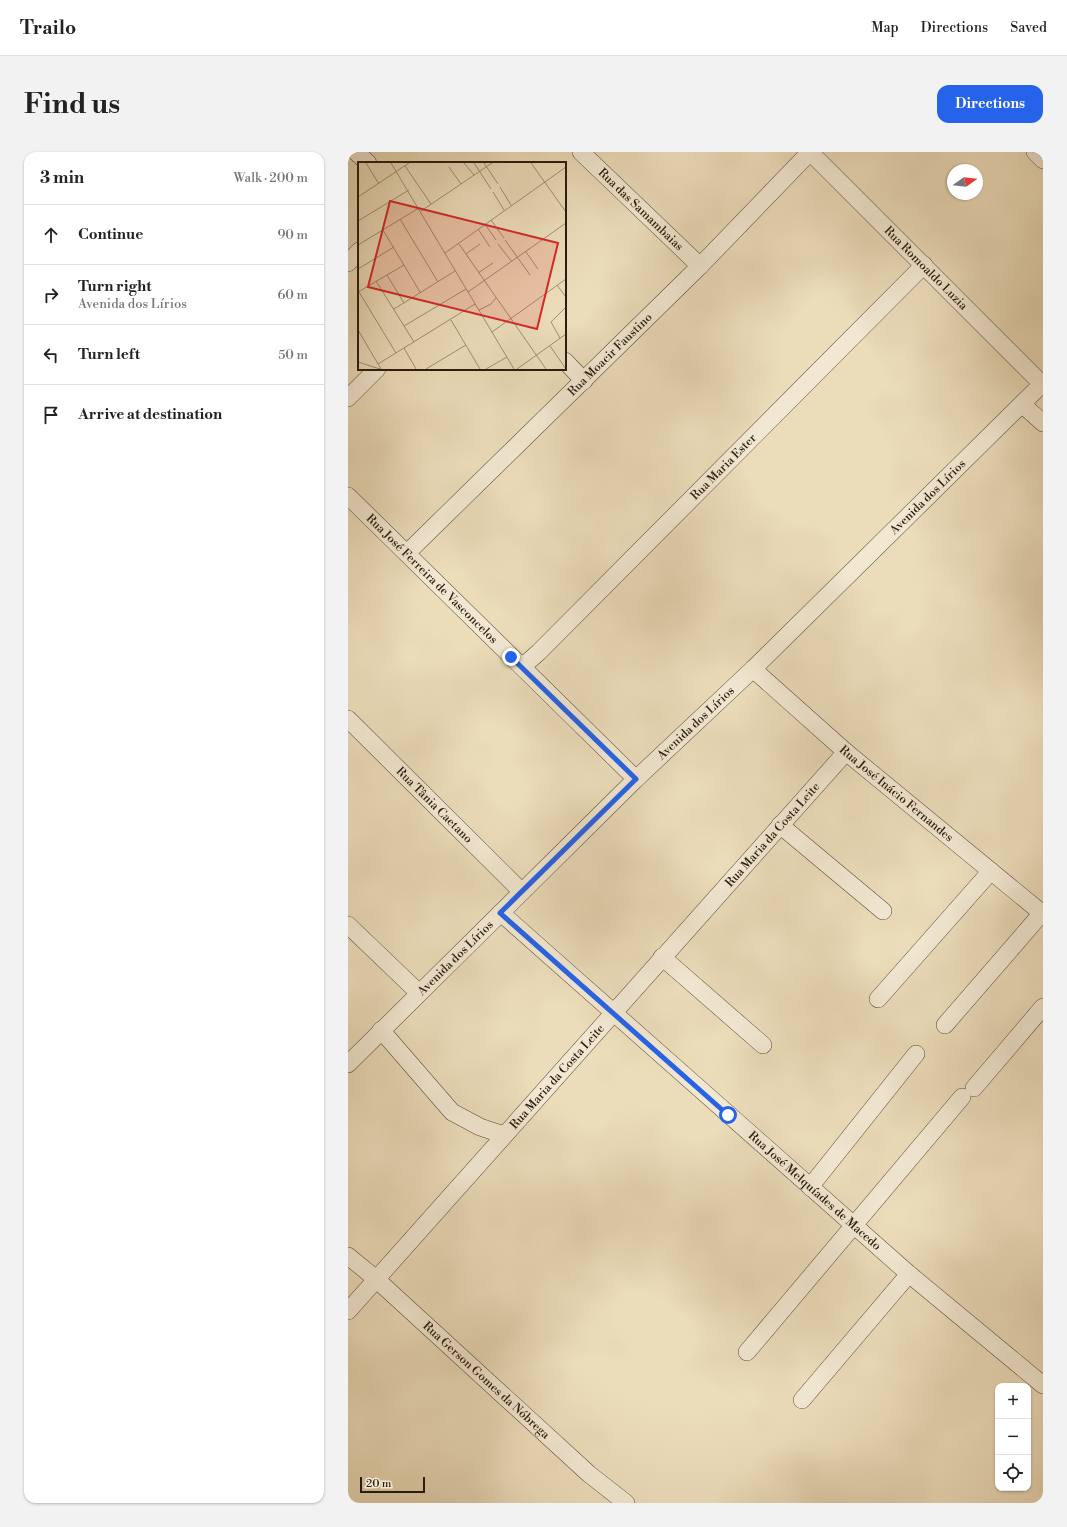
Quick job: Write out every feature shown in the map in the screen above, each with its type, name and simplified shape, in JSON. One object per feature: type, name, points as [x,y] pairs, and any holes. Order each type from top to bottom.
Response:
[{"type":"street","points":[[356,152],[367,162]]},
{"type":"street","name":"Rua das Samambaias","points":[[581,152],[700,266]]},
{"type":"street","name":"Rua Moacir Faustino","points":[[407,553],[700,266],[810,152]]},
{"type":"street","name":"Rua Romoaldo Luzia","points":[[810,152],[1042,384]]},
{"type":"street","points":[[1035,152],[1043,160]]},
{"type":"street","points":[[348,263],[358,252]]},
{"type":"street","name":"Rua Maria Ester","points":[[522,667],[539,652],[924,265]]},
{"type":"street","points":[[566,363],[584,381]]},
{"type":"street","points":[[348,398],[376,370]]},
{"type":"street","name":"Avenida dos Lírios","points":[[348,1064],[636,779],[753,669],[1023,405],[1042,384]]},
{"type":"street","points":[[1023,405],[1043,423]]},
{"type":"street","name":"Rua José Ferreira de Vasconcelos","points":[[348,496],[636,779]]},
{"type":"street","name":"Rua José Inácio Fernandes","points":[[753,669],[846,752],[1042,913]]},
{"type":"street","name":"Rua Tânia Caetano","points":[[348,718],[522,892]]},
{"type":"street","name":"Rua Maria da Costa Leite","points":[[348,1311],[416,1237],[662,956],[846,752]]},
{"type":"street","points":[[780,825],[883,912]]},
{"type":"street","points":[[878,999],[991,871]]},
{"type":"street","name":"Rua José Melquíades de Macedo","points":[[500,913],[909,1274],[1043,1385]]},
{"type":"street","points":[[945,1026],[1042,913]]},
{"type":"street","points":[[348,925],[419,993]]},
{"type":"street","points":[[662,956],[763,1045]]},
{"type":"street","points":[[747,1352],[1043,1007]]},
{"type":"street","points":[[381,1030],[452,1112],[480,1127],[504,1135]]},
{"type":"street","points":[[810,1187],[916,1054]]},
{"type":"street","name":"Rua Gerson Gomes da Nóbrega","points":[[348,1256],[376,1279],[589,1474],[626,1503]]},
{"type":"street","points":[[802,1400],[909,1274]]},
{"type":"route","points":[[511,657],[636,779],[500,913],[728,1115]]}]
